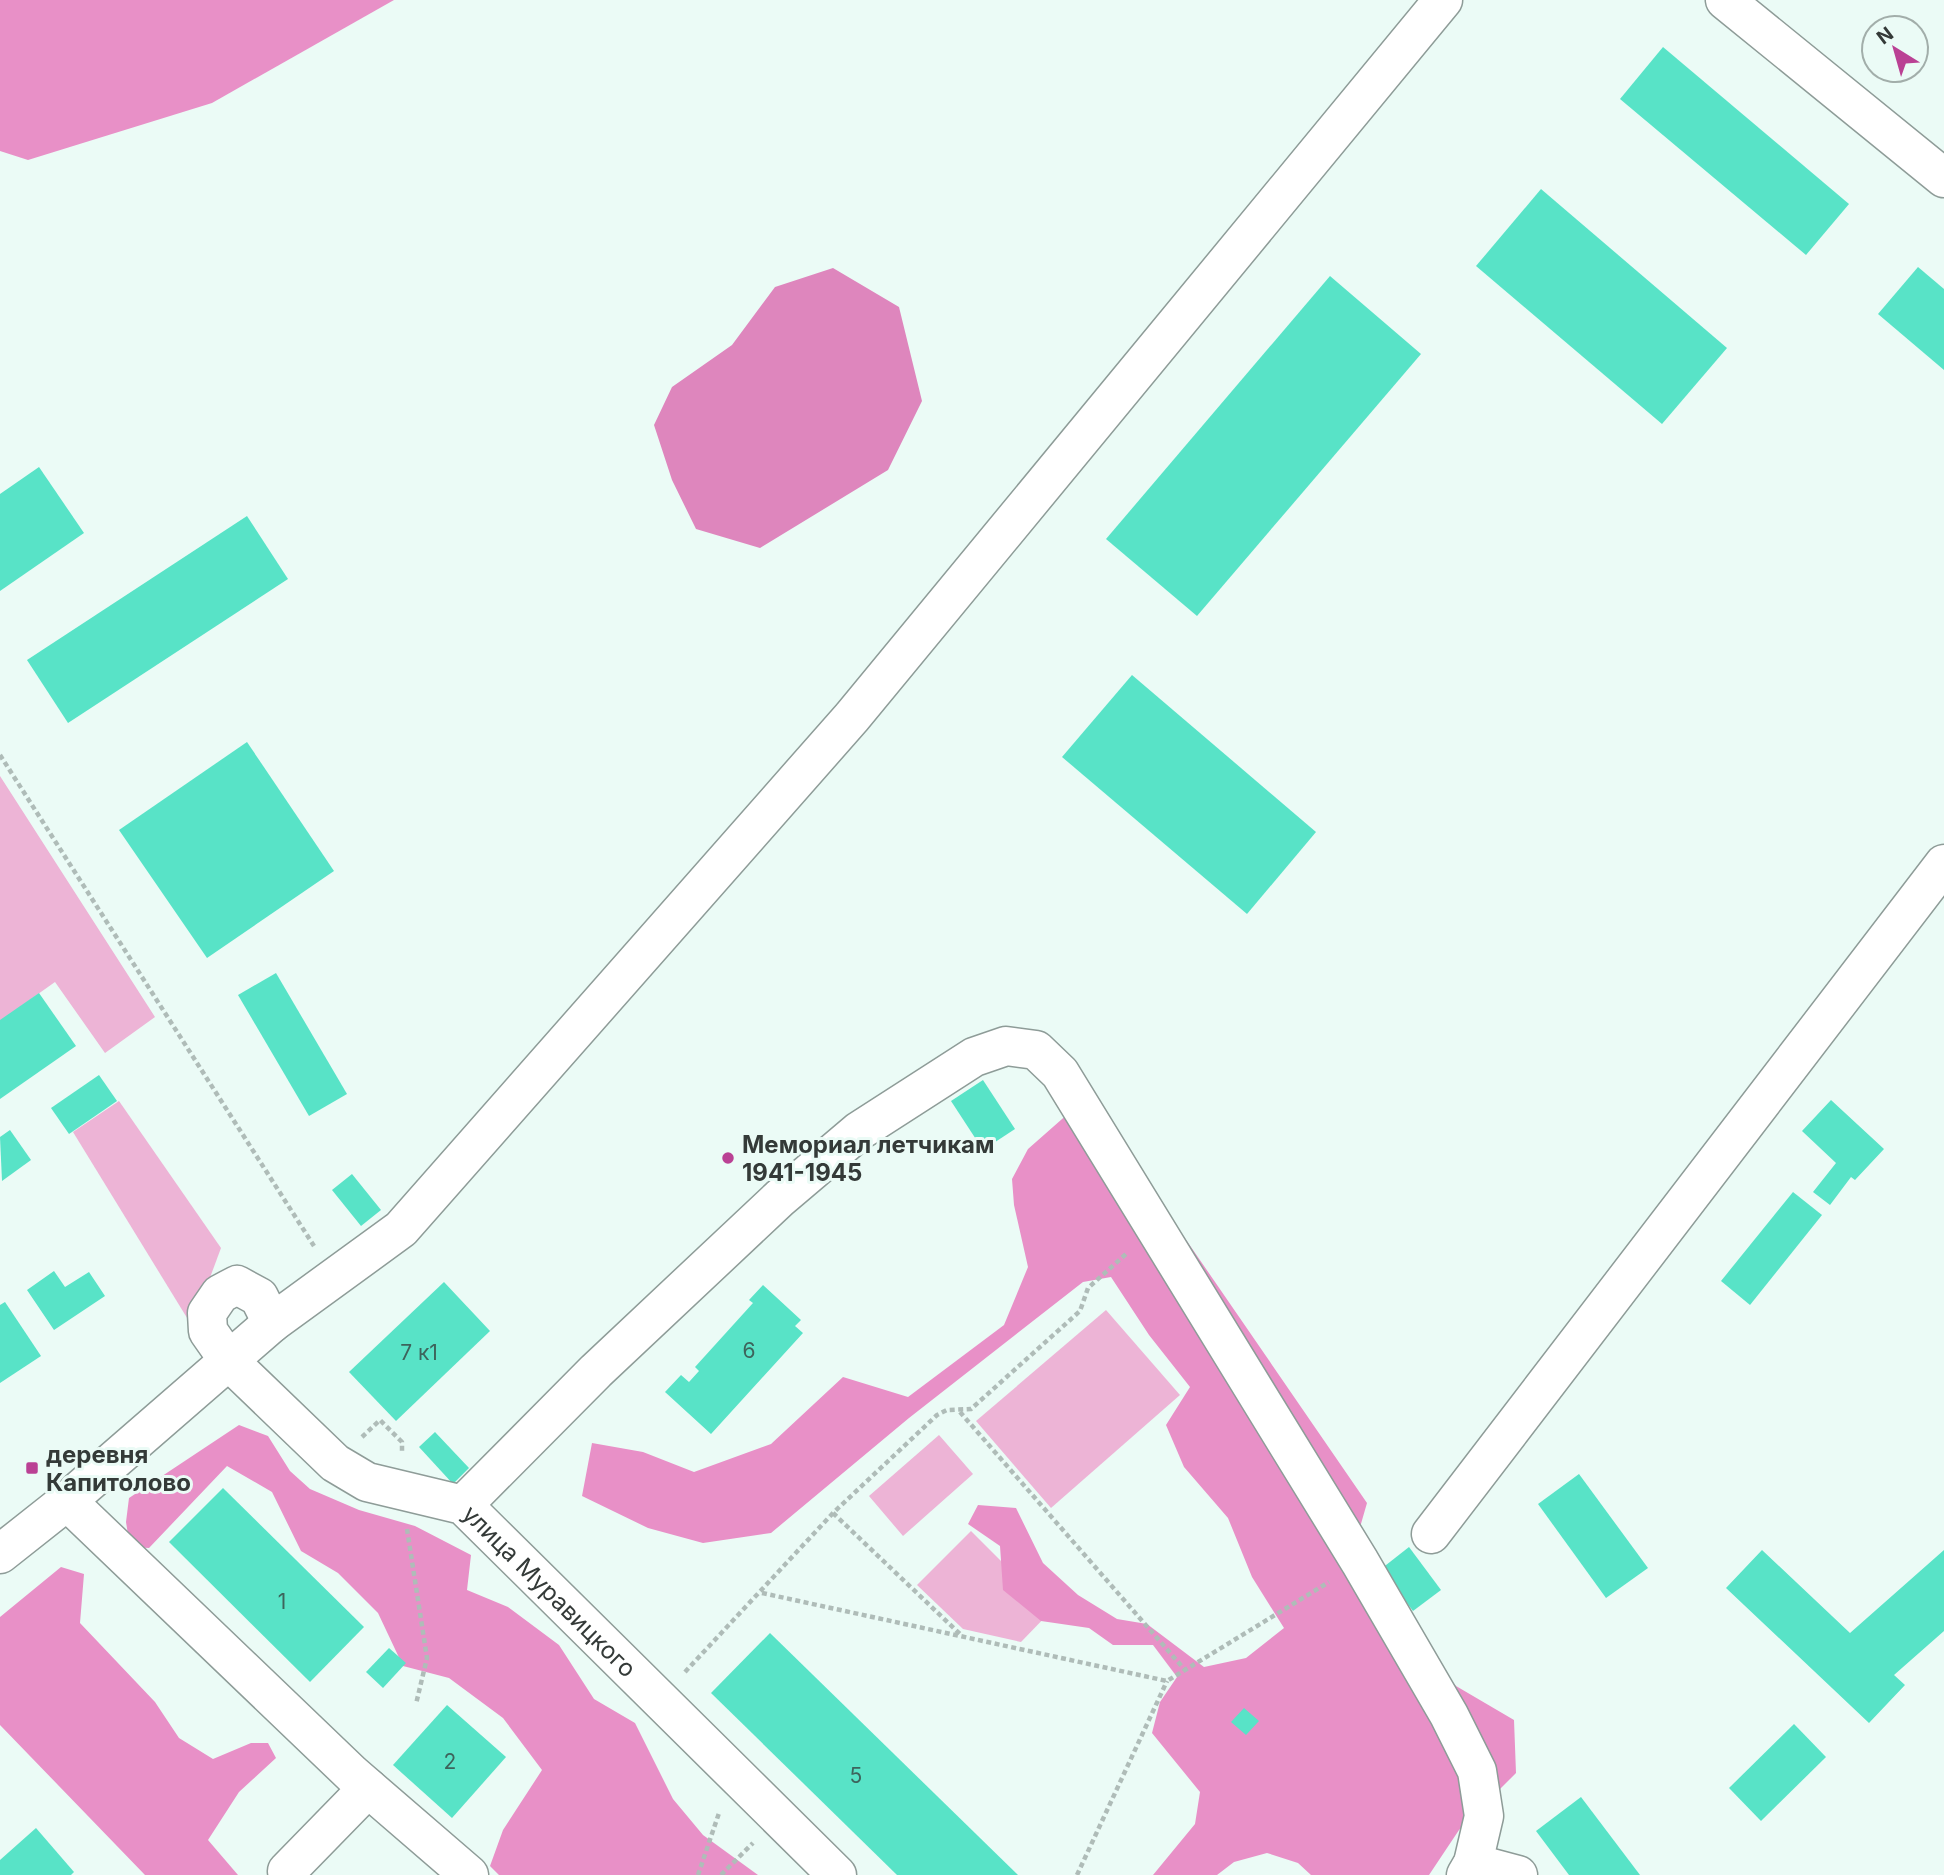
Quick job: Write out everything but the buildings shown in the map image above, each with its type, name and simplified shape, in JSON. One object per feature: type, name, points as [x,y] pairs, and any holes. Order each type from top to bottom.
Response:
[{"type":"street","points":[[0,1554],[66,1501],[272,1323],[401,1229],[852,717],[1443,0]]},
{"type":"street","points":[[1725,0],[1944,178]]},
{"type":"street","points":[[1431,1534],[1944,864]]},
{"type":"street","points":[[463,1505],[596,1371],[780,1198],[859,1131],[974,1057],[1006,1046],[1036,1050],[1060,1073],[1360,1562],[1449,1715],[1476,1771],[1484,1816],[1469,1869],[1518,1875]]},
{"type":"street","points":[[229,1361],[208,1331],[207,1313],[220,1294],[237,1285],[259,1297],[272,1323]]},
{"type":"street","name":"улица Муравицкого","points":[[229,1361],[335,1463],[367,1482],[463,1505],[837,1875]]},
{"type":"street","points":[[66,1501],[368,1788],[469,1875]]},
{"type":"street","points":[[287,1871],[368,1788]]},
{"type":"path","points":[[0,755],[334,1277]]},
{"type":"path","points":[[659,1699],[833,1513],[937,1415],[947,1410],[960,1412],[971,1409],[1080,1311],[1088,1288],[1155,1228]]},
{"type":"path","points":[[960,1412],[1185,1670]]},
{"type":"path","points":[[401,1490],[427,1658],[416,1704]]},
{"type":"path","points":[[833,1513],[962,1636]]},
{"type":"path","points":[[1077,1875],[1167,1681],[1360,1562]]},
{"type":"path","points":[[761,1592],[1167,1681]]},
{"type":"path","points":[[698,1875],[734,1773]]},
{"type":"shaded area","points":[[0,0],[394,0],[212,103],[28,160],[0,151]]},
{"type":"shaded area","points":[[833,268],[899,307],[922,401],[888,470],[760,548],[696,529],[672,480],[654,425],[672,387],[732,345],[775,287]]},
{"type":"shaded area","points":[[0,776],[155,1017],[105,1053],[55,982],[0,1021]]},
{"type":"shaded area","points":[[1083,1090],[1367,1503],[1354,1548],[1404,1628],[1456,1686],[1514,1720],[1516,1773],[1459,1830],[1429,1875],[1311,1875],[1298,1863],[1267,1853],[1234,1862],[1217,1875],[1153,1875],[1195,1824],[1200,1792],[1152,1733],[1160,1702],[1177,1677],[1153,1645],[1113,1645],[1089,1628],[1041,1621],[1003,1590],[1000,1546],[968,1524],[978,1505],[1016,1508],[1043,1563],[1078,1595],[1117,1619],[1147,1624],[1204,1667],[1246,1658],[1284,1628],[1252,1577],[1228,1518],[1184,1467],[1166,1425],[1190,1387],[1149,1335],[1111,1277],[1083,1282],[909,1418],[771,1533],[703,1543],[648,1528],[582,1496],[592,1443],[643,1452],[694,1472],[771,1444],[843,1377],[908,1397],[1004,1325],[1028,1267],[1014,1205],[1012,1179],[1028,1149],[1070,1112]]},
{"type":"shaded area","points":[[119,1101],[221,1248],[192,1326],[73,1132]]},
{"type":"shaded area","points":[[1106,1310],[1180,1395],[1051,1508],[976,1421]]},
{"type":"shaded area","points":[[239,1425],[268,1436],[290,1471],[310,1489],[359,1510],[415,1526],[471,1555],[467,1590],[508,1607],[559,1645],[594,1699],[635,1723],[673,1799],[703,1835],[758,1875],[499,1875],[490,1866],[503,1830],[542,1770],[503,1718],[449,1678],[403,1666],[378,1613],[338,1573],[301,1551],[272,1492],[227,1466],[149,1548],[130,1547],[126,1522],[129,1498]]},
{"type":"shaded area","points":[[939,1435],[973,1474],[903,1536],[869,1496]]},
{"type":"shaded area","points":[[971,1531],[1051,1611],[1021,1642],[963,1629],[917,1585]]},
{"type":"shaded area","points":[[61,1567],[84,1574],[80,1623],[155,1702],[179,1738],[213,1759],[251,1743],[268,1743],[276,1758],[239,1792],[208,1840],[238,1875],[145,1875],[0,1725],[0,1617]]},
{"type":"place","name":"Мемориал летчикам 1941-1945","points":[[728,1158]]},
{"type":"place","name":"деревня Капитолово","points":[[32,1468]]}]
